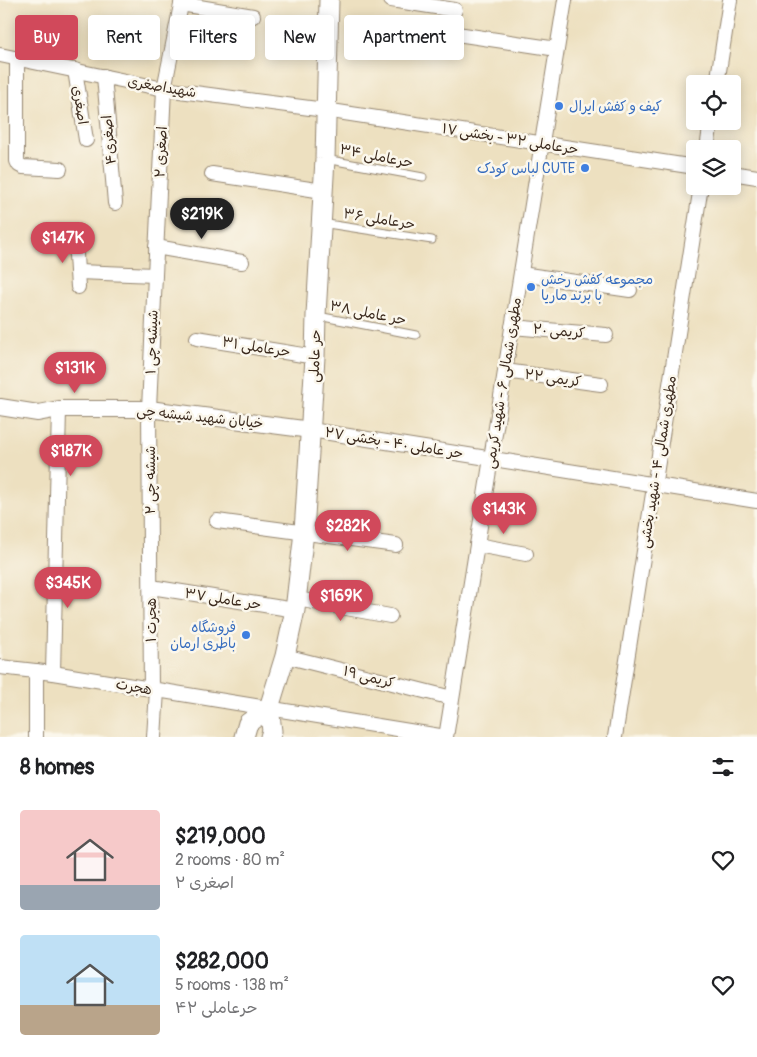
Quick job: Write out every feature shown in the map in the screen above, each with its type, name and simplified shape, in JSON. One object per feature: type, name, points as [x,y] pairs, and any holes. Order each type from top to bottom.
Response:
[{"type":"main road","name":"حر عاملی","points":[[270,737],[272,731],[268,708],[285,656],[296,604],[304,532],[325,159],[328,0]]},
{"type":"main road","points":[[244,737],[248,723],[268,708]]},
{"type":"street","points":[[390,0],[454,10]]},
{"type":"street","name":"مطهری شمالی ۶ - شهید کریمی","points":[[446,737],[565,0]]},
{"type":"street","points":[[718,75],[730,0]]},
{"type":"street","points":[[182,2],[248,15]]},
{"type":"street","name":"اصغری ۲","points":[[155,275],[164,89],[182,2]]},
{"type":"street","points":[[464,35],[557,48]]},
{"type":"street","name":"شهیداصغری","points":[[0,55],[15,58]]},
{"type":"street","points":[[16,60],[17,161],[23,167],[60,169]]},
{"type":"street","name":"شهیداصغری","points":[[26,60],[164,89],[325,110]]},
{"type":"street","name":"اصغری","points":[[75,70],[86,140]]},
{"type":"street","name":"اصغری۴","points":[[104,76],[114,203]]},
{"type":"street","name":"حرعاملی ۳۲ - بخشی ۱۷","points":[[325,110],[686,166]]},
{"type":"street","points":[[212,174],[323,191]]},
{"type":"street","points":[[741,174],[757,177]]},
{"type":"street","name":"مطهری شمالی ۴ - شهید بخشی","points":[[615,737],[700,195]]},
{"type":"street","points":[[75,239],[78,287]]},
{"type":"street","points":[[156,247],[242,262]]},
{"type":"street","points":[[78,272],[155,275]]},
{"type":"street","points":[[521,274],[630,290]]},
{"type":"street","name":"شیشه چی ۱","points":[[149,409],[155,275]]},
{"type":"street","name":"کریمی ۲۰","points":[[512,327],[606,335]]},
{"type":"street","name":"حرعاملی ۳۱","points":[[197,338],[315,357]]},
{"type":"street","name":"کریمی ۲۲","points":[[505,371],[601,384]]},
{"type":"street","name":"خیابان شهید شیشه چی","points":[[0,407],[38,413],[59,410],[149,409],[311,430]]},
{"type":"street","name":"شیشه چی ۲","points":[[149,409],[150,550]]},
{"type":"street","points":[[53,673],[59,410]]},
{"type":"street","name":"حر عاملی ۴۰ - بخشی ۲۷","points":[[311,430],[757,501]]},
{"type":"street","points":[[217,521],[396,545]]},
{"type":"street","points":[[477,545],[526,554]]},
{"type":"street","name":"هجرت ۱","points":[[150,550],[154,737]]},
{"type":"street","name":"حر عاملی ۳۷","points":[[150,587],[390,616]]},
{"type":"street","name":"کریمی ۱۹","points":[[285,656],[452,698]]},
{"type":"street","name":"هجرت","points":[[0,666],[446,737]]},
{"type":"street","points":[[36,671],[36,737]]},
{"type":"lane","name":"حرعاملی ۳۴","points":[[325,159],[423,177]]},
{"type":"lane","name":"حرعاملی ۳۶","points":[[321,223],[432,240]]},
{"type":"lane","name":"حر عاملی ۳۸","points":[[316,316],[416,334]]},
{"type":"place","name":"کیف و کفش ایرال","points":[[559,106]]},
{"type":"place","name":"لباس کودک CUTE","points":[[585,168]]},
{"type":"place","name":"مجموعه کفش رخش با برند ماریا","points":[[531,287]]},
{"type":"place","name":"فروشگاه باطری ارمان","points":[[246,635]]}]
